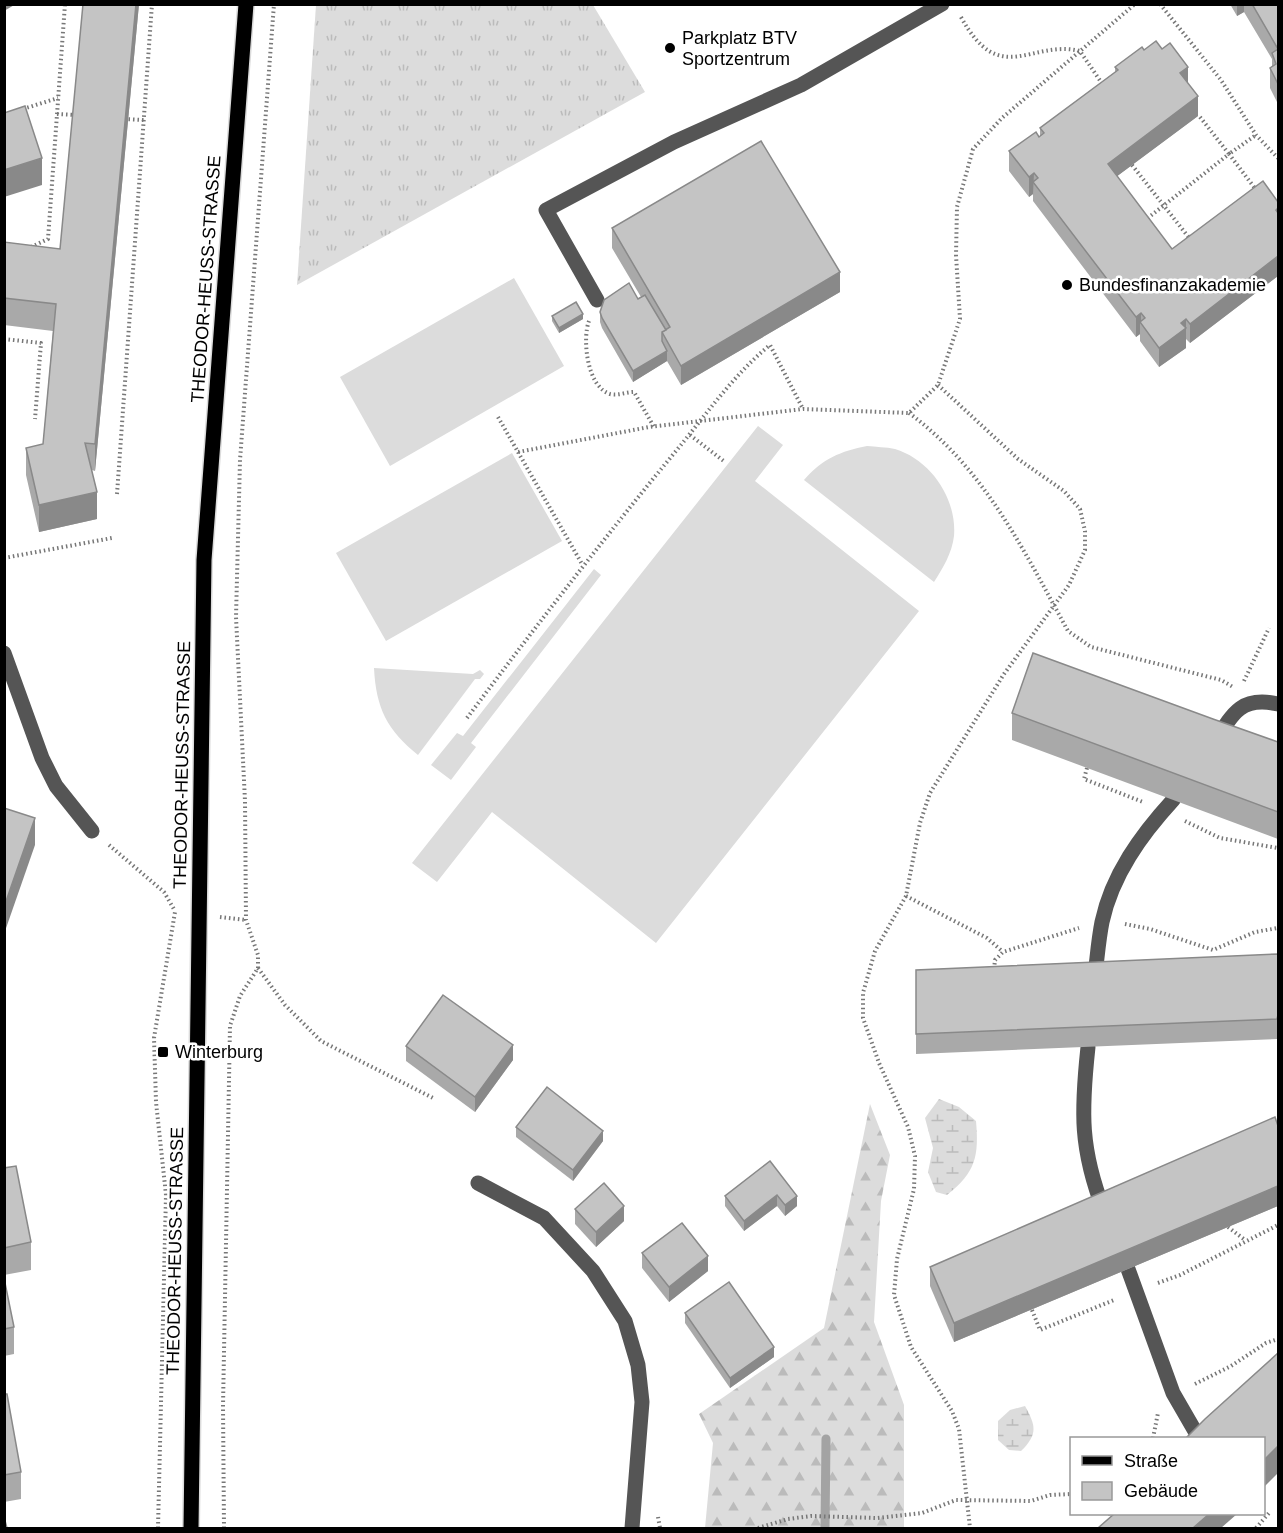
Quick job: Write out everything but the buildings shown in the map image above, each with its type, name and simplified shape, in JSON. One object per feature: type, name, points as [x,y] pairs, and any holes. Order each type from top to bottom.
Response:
[{"type":"main road","name":"THEODOR-HEUSS-STRASSE","points":[[191,1528],[204,560],[246,4]]},
{"type":"street","points":[[597,300],[546,210],[674,142],[801,85],[942,4]]},
{"type":"street","points":[[4,653],[46,767],[73,811],[92,831]]},
{"type":"street","points":[[1213,746],[1233,714],[1242,706],[1250,702],[1264,701],[1278,704]]},
{"type":"street","points":[[1094,982],[1102,923],[1123,869],[1144,833],[1168,805]]},
{"type":"street","points":[[1088,1047],[1083,1094],[1084,1150],[1104,1211]]},
{"type":"street","points":[[478,1182],[544,1218],[593,1271],[625,1321],[638,1365],[642,1402],[632,1528]]},
{"type":"street","points":[[1128,1269],[1173,1393],[1197,1437]]},
{"type":"path","points":[[21,251],[48,239],[65,4]]},
{"type":"path","points":[[117,494],[152,4]]},
{"type":"path","points":[[274,4],[240,460],[236,617],[245,801],[246,920],[257,945],[258,968],[285,1005],[321,1041],[433,1098]]},
{"type":"path","points":[[909,414],[938,385],[960,319],[956,255],[957,207],[973,149],[1002,118],[1135,4]]},
{"type":"path","points":[[1160,4],[1221,80],[1256,135],[1278,158]]},
{"type":"path","points":[[959,13],[978,42],[989,51],[1000,55],[1021,58],[1066,48],[1080,51],[1105,87]]},
{"type":"path","points":[[18,110],[58,98]]},
{"type":"path","points":[[57,114],[79,115]]},
{"type":"path","points":[[1200,117],[1261,196]]},
{"type":"path","points":[[122,118],[144,120]]},
{"type":"path","points":[[1139,225],[1256,135]]},
{"type":"path","points":[[1132,165],[1196,247]]},
{"type":"path","points":[[597,300],[586,329],[584,345],[598,384],[602,390],[611,394],[634,392],[654,427]]},
{"type":"path","points":[[4,339],[41,343],[35,419]]},
{"type":"path","points":[[467,718],[583,564],[700,421],[756,357],[770,345],[803,409]]},
{"type":"path","points":[[938,385],[1018,459],[1064,490],[1080,509],[1085,531],[1085,550],[1081,565],[1004,674],[930,793],[921,823],[906,896],[876,951],[863,993],[863,1018],[879,1063],[908,1127],[915,1155],[914,1189],[897,1259],[894,1295],[911,1347],[952,1411],[959,1429],[970,1528]]},
{"type":"path","points":[[518,452],[654,427],[803,409],[909,414],[934,431],[988,494],[1019,540],[1068,632],[1091,647],[1221,680],[1240,690],[1269,628]]},
{"type":"path","points":[[498,417],[583,564]]},
{"type":"path","points":[[690,435],[725,462]]},
{"type":"path","points":[[4,558],[112,538]]},
{"type":"path","points":[[1087,768],[1084,779],[1168,805],[1220,838],[1278,848]]},
{"type":"path","points":[[92,831],[164,892],[175,911],[154,1038],[156,1102],[166,1195],[159,1528]]},
{"type":"path","points":[[906,896],[987,938],[1003,952]]},
{"type":"path","points":[[175,911],[246,920]]},
{"type":"path","points":[[994,977],[995,960],[1003,952],[1066,931],[1102,923]]},
{"type":"path","points":[[1150,929],[1214,950],[1255,932],[1278,928]]},
{"type":"path","points":[[1212,959],[1214,950]]},
{"type":"path","points":[[224,1528],[223,1406],[230,1026],[240,996],[258,968]]},
{"type":"path","points":[[1180,1275],[1278,1225]]},
{"type":"path","points":[[1228,1227],[1245,1240]]},
{"type":"path","points":[[1032,1310],[1040,1330],[1136,1291]]},
{"type":"path","points":[[1173,1393],[1231,1366],[1266,1343],[1278,1339]]},
{"type":"path","points":[[758,1528],[811,1516],[877,1518],[922,1513],[956,1500],[1031,1501],[1050,1495],[1070,1494]]},
{"type":"path","points":[[1256,1528],[1269,1513]]},
{"type":"green space","points":[[316,5],[593,5],[645,92],[297,285]]},
{"type":"green space","points":[[514,278],[564,366],[390,466],[340,377]]},
{"type":"green space","points":[[758,426],[783,445],[755,481],[919,611],[656,943],[492,812],[437,882],[412,863]]},
{"type":"green space","points":[[867,446],[895,449],[908,454],[930,472],[946,495],[954,522],[954,536],[944,566],[934,582],[804,480],[832,457]]},
{"type":"green space","points":[[512,453],[562,541],[386,641],[336,553]]},
{"type":"green space","points":[[594,569],[601,575],[471,743],[476,747],[451,780],[431,765],[457,733],[463,736]]},
{"type":"green space","points":[[374,668],[473,674],[480,670],[484,674],[480,679],[475,679],[418,755],[398,736],[385,717],[377,695]]},
{"type":"green space","points":[[939,1099],[959,1107],[976,1121],[976,1154],[970,1171],[947,1195],[936,1192],[928,1172],[933,1148],[925,1118]]},
{"type":"green space","points":[[870,1104],[890,1155],[881,1201],[874,1322],[904,1405],[904,1528],[705,1528],[713,1443],[699,1414],[824,1328]]},
{"type":"green space","points":[[1025,1406],[1033,1425],[1033,1435],[1021,1451],[1009,1450],[998,1440],[998,1421],[1010,1410]]},
{"type":"waterway","points":[[825,1528],[826,1439]]},
{"type":"place","name":"Parkplatz BTV Sportzentrum","points":[[670,48]]},
{"type":"place","name":"Bundesfinanzakademie","points":[[1067,285]]},
{"type":"place","name":"Winterburg","points":[[163,1052]]}]
